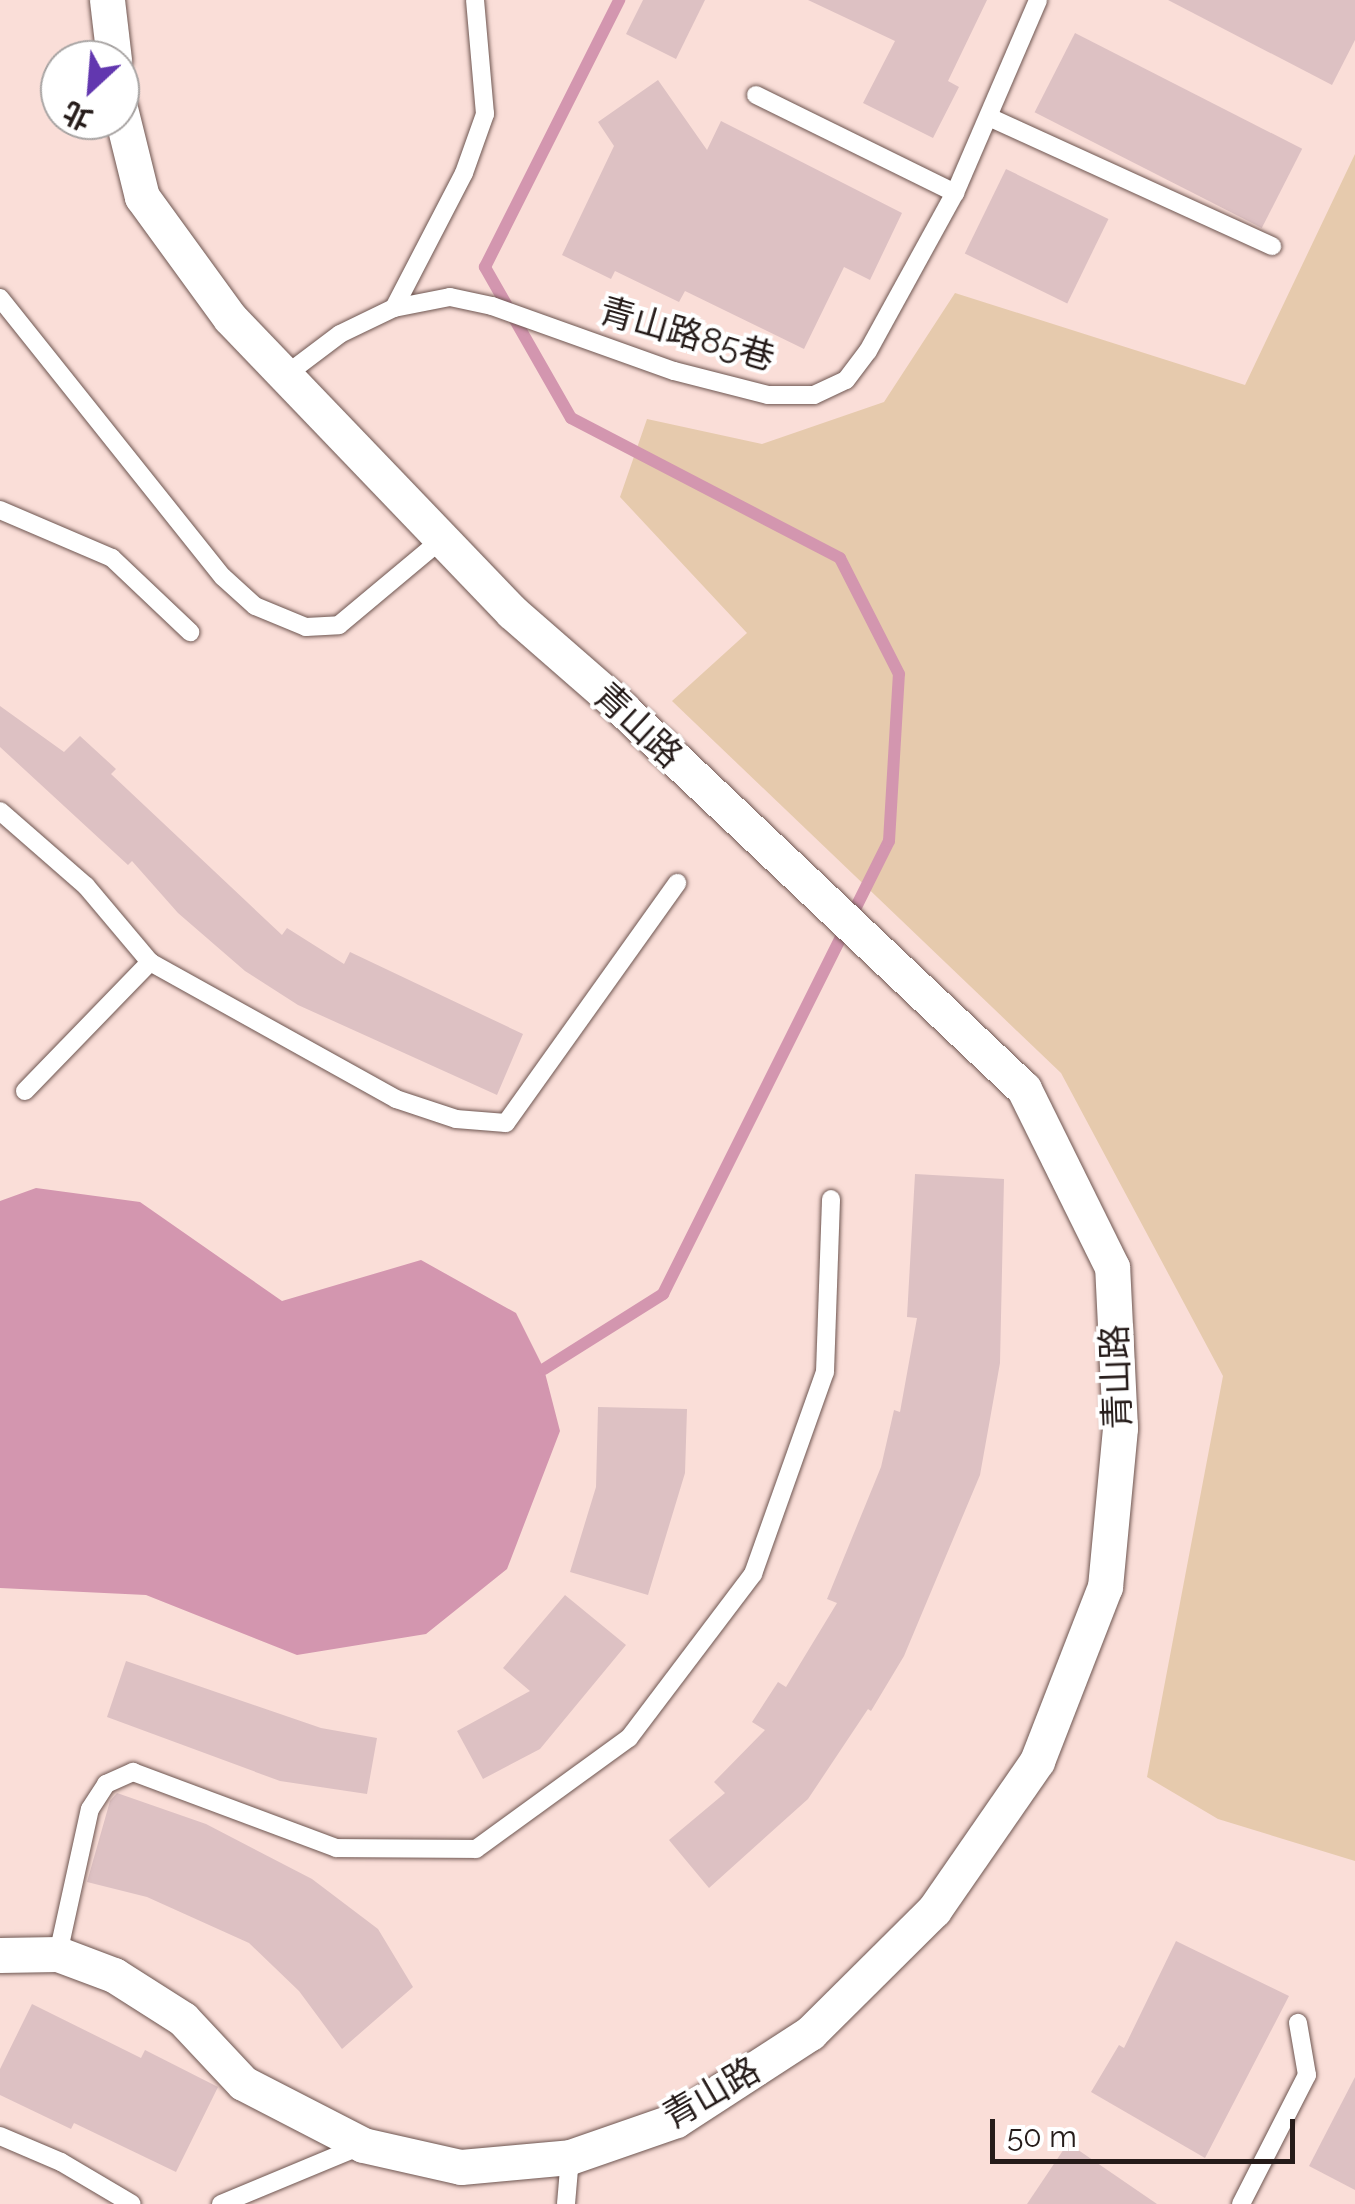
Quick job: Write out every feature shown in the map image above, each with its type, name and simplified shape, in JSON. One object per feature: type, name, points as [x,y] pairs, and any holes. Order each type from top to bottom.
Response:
[{"type":"street","points":[[107,0],[112,40]]},
{"type":"street","name":"青山路","points":[[0,1955],[58,1954],[114,1975],[183,2019],[243,2082],[363,2146],[461,2167],[570,2157],[676,2120],[810,2032],[934,1910],[1037,1761],[1105,1587],[1120,1428],[1112,1267],[1024,1089],[614,701],[512,612],[230,318],[142,197],[128,140]]},
{"type":"lane","points":[[394,308],[464,173],[485,114],[475,0]]},
{"type":"lane","name":"青山路85巷","points":[[286,374],[340,334],[394,308],[450,298],[674,371],[768,395],[814,395],[846,380],[868,351],[955,194],[991,118],[1038,0]]},
{"type":"lane","points":[[756,95],[955,194]]},
{"type":"lane","points":[[991,118],[1272,246]]},
{"type":"lane","points":[[0,298],[223,577],[255,606],[306,627],[339,625],[442,539]]},
{"type":"lane","points":[[0,510],[112,558],[190,632]]},
{"type":"lane","points":[[0,811],[86,886],[150,962],[396,1098],[456,1118],[506,1123],[678,883]]},
{"type":"lane","points":[[25,1092],[150,962]]},
{"type":"lane","points":[[58,1954],[90,1809],[106,1784],[133,1772],[336,1848],[476,1849],[629,1738],[754,1574],[825,1372],[831,1199]]},
{"type":"lane","points":[[1241,2204],[1307,2075],[1298,2023]]},
{"type":"lane","points":[[0,2136],[61,2162],[132,2204]]},
{"type":"lane","points":[[220,2204],[363,2146]]},
{"type":"lane","points":[[566,2204],[570,2157]]},
{"type":"shaded area","points":[[1355,154],[1355,1861],[1218,1819],[1147,1777],[1223,1376],[1061,1073],[672,701],[747,633],[620,497],[647,419],[762,444],[884,402],[955,293],[1245,385]]},
{"type":"shaded area","points":[[36,1188],[140,1202],[282,1301],[421,1260],[516,1313],[544,1369],[560,1431],[507,1569],[426,1634],[297,1655],[146,1595],[0,1588],[0,1201]]},
{"type":"building","points":[[643,0],[705,0],[676,59],[626,34]]},
{"type":"building","points":[[808,0],[987,0],[948,81],[959,87],[933,138],[863,103],[895,41]]},
{"type":"building","points":[[1168,0],[1355,0],[1355,40],[1332,85]]},
{"type":"building","points":[[1075,33],[1302,149],[1262,228],[1035,112]]},
{"type":"building","points":[[658,80],[707,150],[721,121],[902,213],[870,280],[844,267],[804,349],[685,291],[679,302],[615,271],[611,279],[562,255],[614,146],[598,122]]},
{"type":"building","points":[[1006,169],[1108,219],[1067,303],[965,253]]},
{"type":"building","points":[[0,706],[64,752],[80,736],[116,769],[111,774],[282,935],[287,928],[344,964],[350,952],[523,1034],[497,1095],[298,1005],[245,971],[178,913],[132,861],[128,865],[0,747]]},
{"type":"building","points":[[915,1174],[1004,1179],[1000,1363],[980,1475],[904,1656],[871,1711],[868,1709],[808,1799],[709,1888],[669,1840],[725,1793],[714,1782],[765,1730],[752,1722],[778,1682],[786,1687],[837,1603],[827,1599],[881,1467],[894,1410],[900,1412],[917,1318],[907,1317]]},
{"type":"building","points":[[598,1407],[687,1409],[685,1473],[648,1595],[570,1572],[596,1487]]},
{"type":"building","points":[[565,1595],[626,1645],[540,1749],[483,1779],[457,1731],[530,1691],[503,1668]]},
{"type":"building","points":[[126,1661],[321,1728],[377,1738],[367,1794],[280,1781],[107,1717]]},
{"type":"building","points":[[117,1793],[206,1824],[312,1879],[378,1929],[413,1987],[342,2049],[299,1991],[249,1943],[147,1897],[87,1882],[110,1801]]},
{"type":"building","points":[[1176,1941],[1289,1996],[1205,2158],[1091,2092],[1119,2045],[1124,2048]]},
{"type":"building","points":[[32,2004],[141,2058],[145,2050],[218,2087],[176,2172],[74,2123],[71,2129],[0,2095],[0,2069]]},
{"type":"building","points":[[1355,2077],[1355,2190],[1309,2166]]},
{"type":"building","points":[[1068,2143],[1157,2204],[1027,2204]]},
{"type":"waterway","points":[[544,1369],[663,1294],[889,841],[899,674],[840,558],[571,418],[485,267],[619,0]]}]
